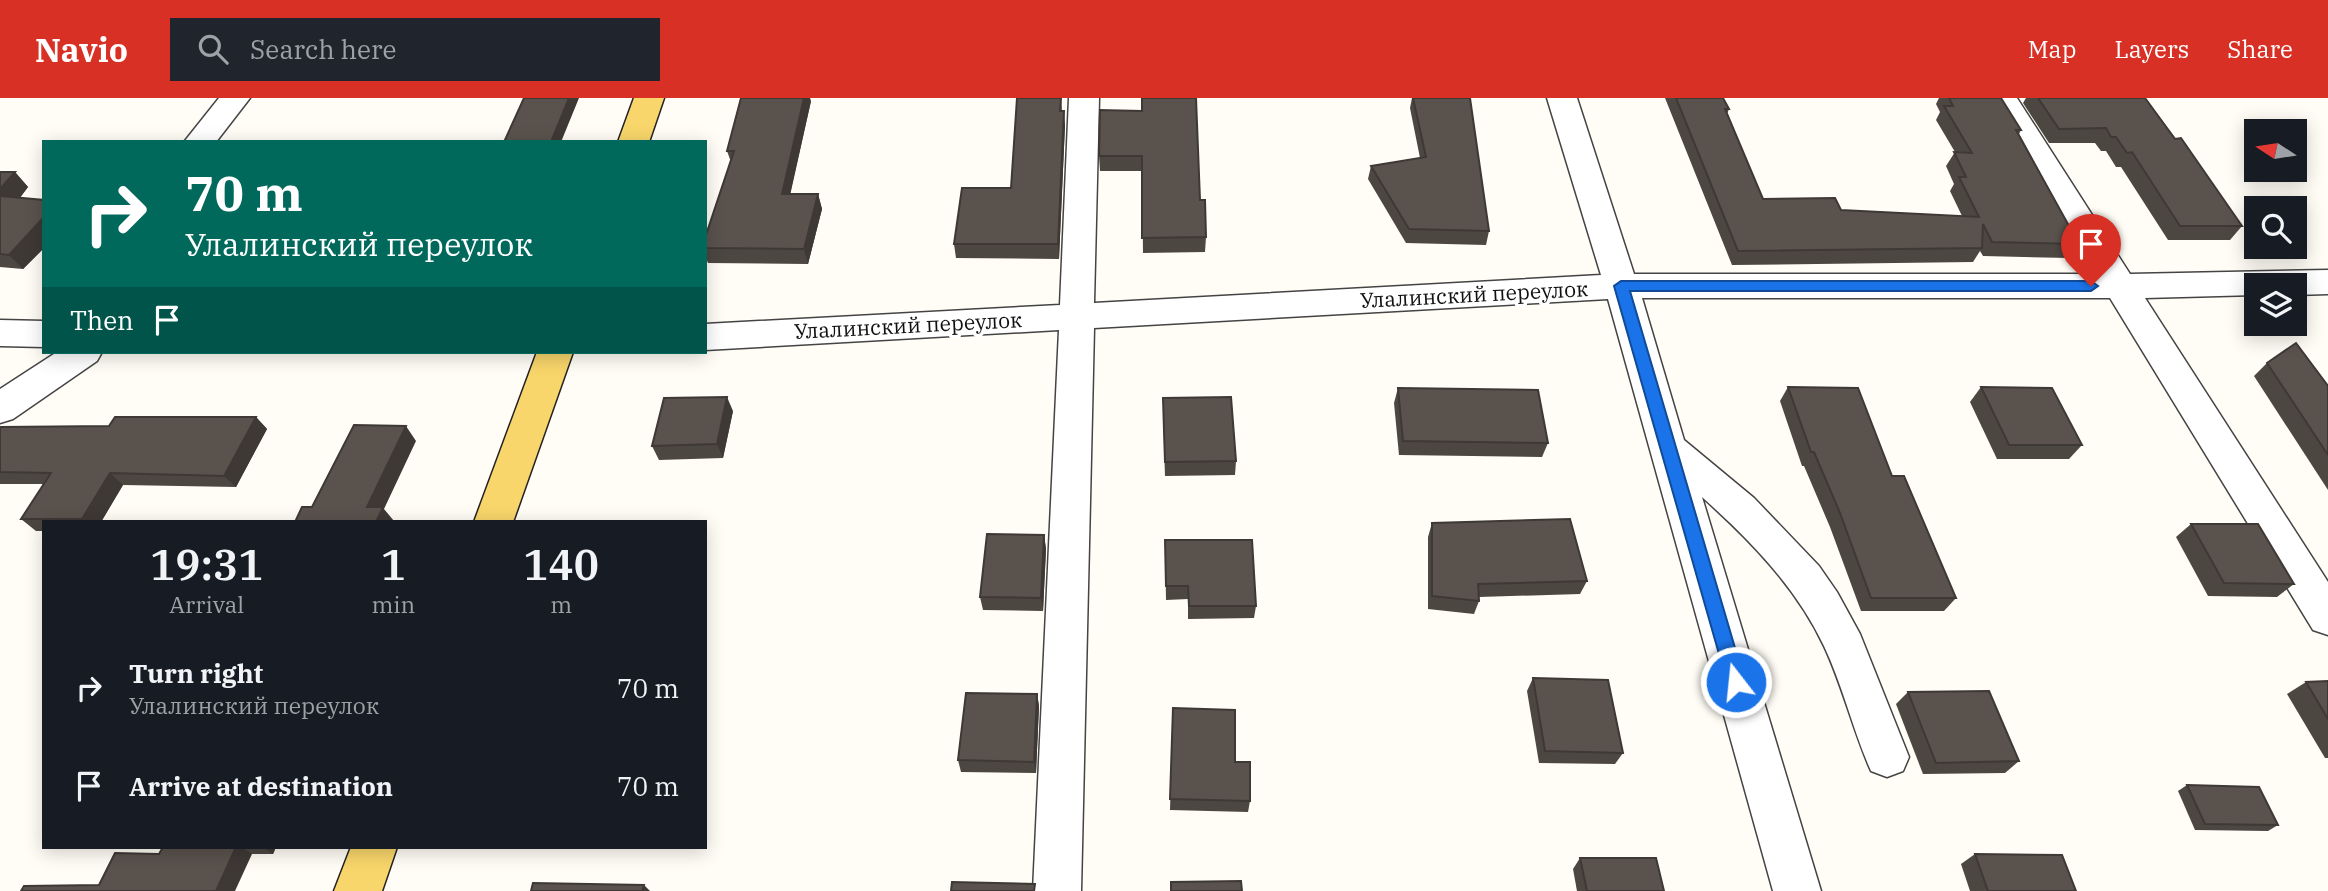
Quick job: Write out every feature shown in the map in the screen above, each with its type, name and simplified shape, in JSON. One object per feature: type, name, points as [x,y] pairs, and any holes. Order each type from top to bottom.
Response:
[{"type":"main road","points":[[634,140],[649,98]]},
{"type":"main road","points":[[494,520],[554,354]]},
{"type":"main road","points":[[358,891],[373,849]]},
{"type":"street","points":[[201,140],[235,98]]},
{"type":"street","points":[[1057,891],[1084,98]]},
{"type":"street","points":[[1562,98],[1621,286],[1797,891]]},
{"type":"street","points":[[2002,98],[2328,617]]},
{"type":"street","name":"Улалинский переулок","points":[[707,337],[1621,286],[2119,286],[2328,282]]},
{"type":"street","points":[[0,334],[42,334]]},
{"type":"street","points":[[0,409],[81,354]]},
{"type":"street","points":[[1668,448],[1734,500],[1786,554],[1818,596],[1839,633],[1887,757]]},
{"type":"building","points":[[524,98],[569,98],[552,140],[505,140]]},
{"type":"building","points":[[741,98],[804,98],[782,194],[818,194],[804,249],[707,248],[707,232],[734,151],[727,151]]},
{"type":"building","points":[[1017,98],[1061,98],[1060,111],[1064,111],[1058,244],[954,244],[962,188],[1011,188]]},
{"type":"building","points":[[1142,98],[1196,98],[1200,200],[1205,200],[1206,237],[1142,238],[1142,156],[1099,156],[1100,110],[1142,111]]},
{"type":"building","points":[[1413,98],[1470,98],[1489,231],[1409,229],[1371,166],[1426,157]]},
{"type":"building","points":[[1676,98],[1723,98],[1729,109],[1725,109],[1763,199],[1835,198],[1841,210],[1979,217],[1959,177],[1966,177],[1954,152],[1972,153],[1944,106],[1953,106],[1949,98],[2001,98],[2021,130],[2016,130],[2079,244],[1992,242],[1983,224],[1982,248],[1738,251]]},
{"type":"building","points":[[2038,98],[2145,98],[2175,139],[2181,138],[2242,226],[2180,226],[2132,152],[2127,153],[2116,137],[2111,137],[2106,128],[2059,129]]},
{"type":"building","points":[[0,172],[15,172],[0,189]]},
{"type":"building","points":[[0,196],[42,200],[42,219],[9,255],[0,254]]},
{"type":"building","points":[[2296,343],[2328,386],[2328,455],[2267,363]]},
{"type":"building","points":[[1788,387],[1858,388],[1892,476],[1904,476],[1956,598],[1871,598],[1840,513],[1814,452],[1811,452]]},
{"type":"building","points":[[1981,387],[2052,388],[2082,445],[2009,445]]},
{"type":"building","points":[[1398,388],[1538,390],[1548,443],[1403,441]]},
{"type":"building","points":[[727,397],[717,444],[652,446],[664,398]]},
{"type":"building","points":[[1231,397],[1236,461],[1165,462],[1163,398]]},
{"type":"building","points":[[115,417],[256,417],[224,476],[110,473],[82,519],[21,519],[51,473],[0,472],[0,427],[109,426]]},
{"type":"building","points":[[354,425],[406,426],[367,507],[383,507],[377,520],[296,520],[302,507],[312,507]]},
{"type":"building","points":[[1570,519],[1587,581],[1478,584],[1479,601],[1432,596],[1432,523]]},
{"type":"building","points":[[2191,524],[2258,524],[2294,584],[2224,583]]},
{"type":"building","points":[[987,534],[1044,535],[1041,598],[980,597]]},
{"type":"building","points":[[1165,540],[1252,540],[1256,606],[1189,606],[1188,586],[1166,586]]},
{"type":"building","points":[[1533,678],[1608,680],[1623,753],[1545,751]]},
{"type":"building","points":[[2328,681],[2328,719],[2306,682]]},
{"type":"building","points":[[1989,691],[2019,761],[1936,763],[1908,692]]},
{"type":"building","points":[[966,693],[1037,694],[1034,762],[958,760]]},
{"type":"building","points":[[1173,708],[1235,710],[1235,762],[1250,762],[1250,801],[1170,799]]},
{"type":"building","points":[[2187,785],[2259,787],[2278,825],[2205,824]]},
{"type":"building","points":[[162,849],[235,849],[216,891],[21,891],[24,886],[99,885],[115,853],[159,854]]},
{"type":"building","points":[[1975,854],[2062,855],[2076,891],[1988,891]]},
{"type":"building","points":[[1580,858],[1656,858],[1664,891],[1587,891]]},
{"type":"building","points":[[1241,881],[1242,891],[1171,891],[1171,882]]},
{"type":"building","points":[[952,882],[1035,884],[1034,891],[951,891]]},
{"type":"building","points":[[533,883],[644,885],[642,891],[531,891]]},
{"type":"route","points":[[1736,682],[1621,286],[2091,286]]}]
